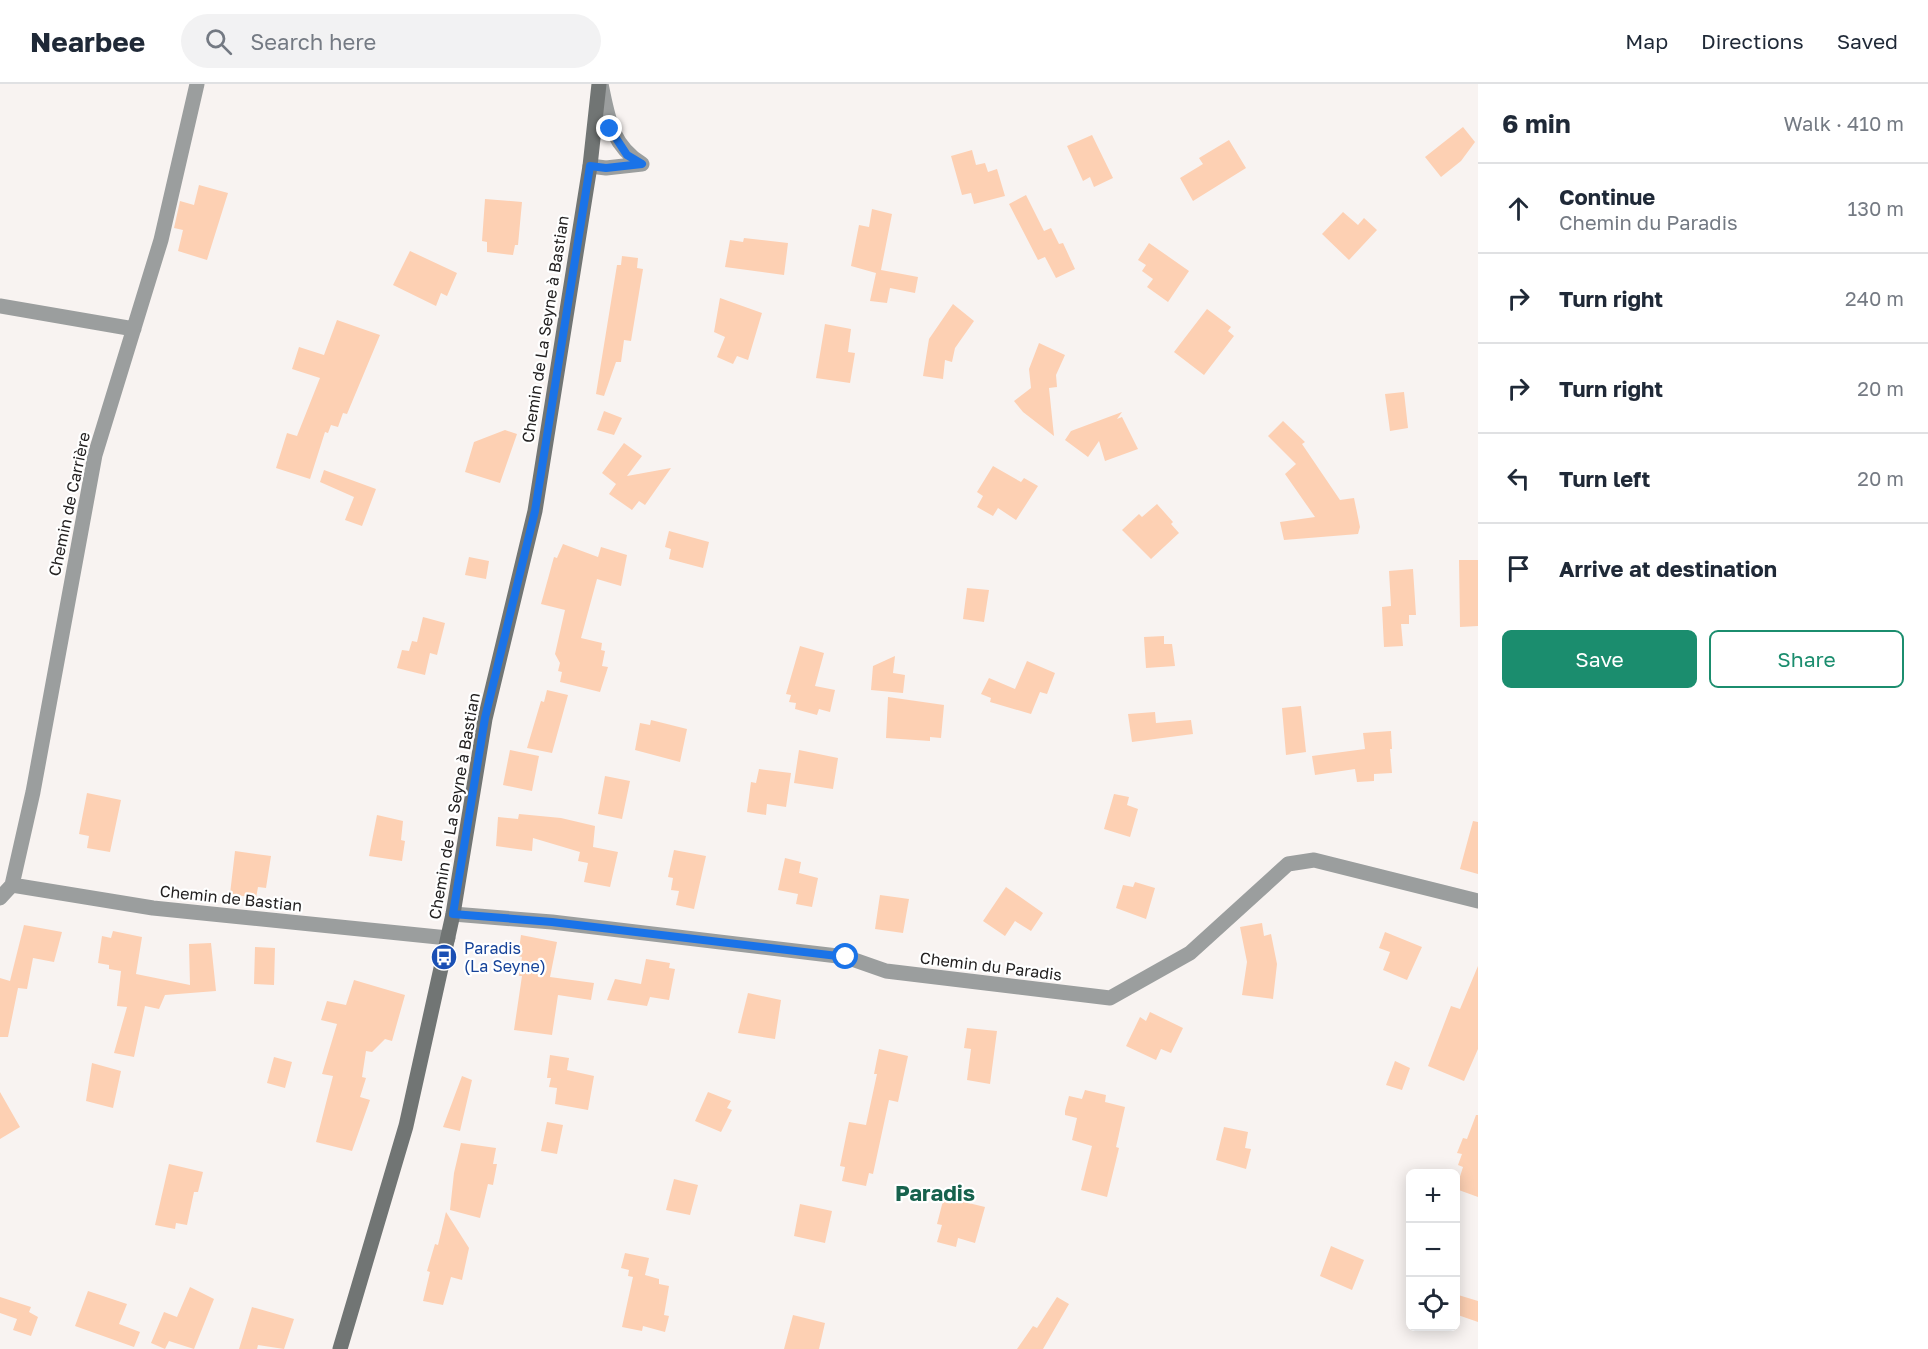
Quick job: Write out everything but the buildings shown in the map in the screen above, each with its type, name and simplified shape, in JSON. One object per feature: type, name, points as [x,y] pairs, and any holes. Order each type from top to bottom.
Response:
[{"type":"street","name":"Chemin de Carrière","points":[[0,898],[12,885],[33,792],[95,455],[161,240],[197,84]]},
{"type":"street","points":[[590,166],[606,168],[642,164],[627,155],[610,129],[600,84]]},
{"type":"street","name":"Chemin de La Seyne à Bastian","points":[[340,1349],[406,1126],[453,914],[485,718],[535,511],[590,166],[600,84]]},
{"type":"street","points":[[0,306],[134,329]]},
{"type":"street","name":"Chemin du Paradis","points":[[453,914],[552,922],[846,957],[886,971],[1110,998],[1190,953],[1288,864],[1314,860],[1478,902]]},
{"type":"street","name":"Chemin de Bastian","points":[[12,885],[153,908],[448,938]]},
{"type":"place","name":"Paradis (La Seyne)","points":[[444,957]]},
{"type":"district","name":"Paradis","points":[[935,1192]]},
{"type":"route","points":[[610,129],[627,155],[642,164],[606,168],[590,166],[535,511],[485,718],[453,914],[552,922],[846,957]]}]
